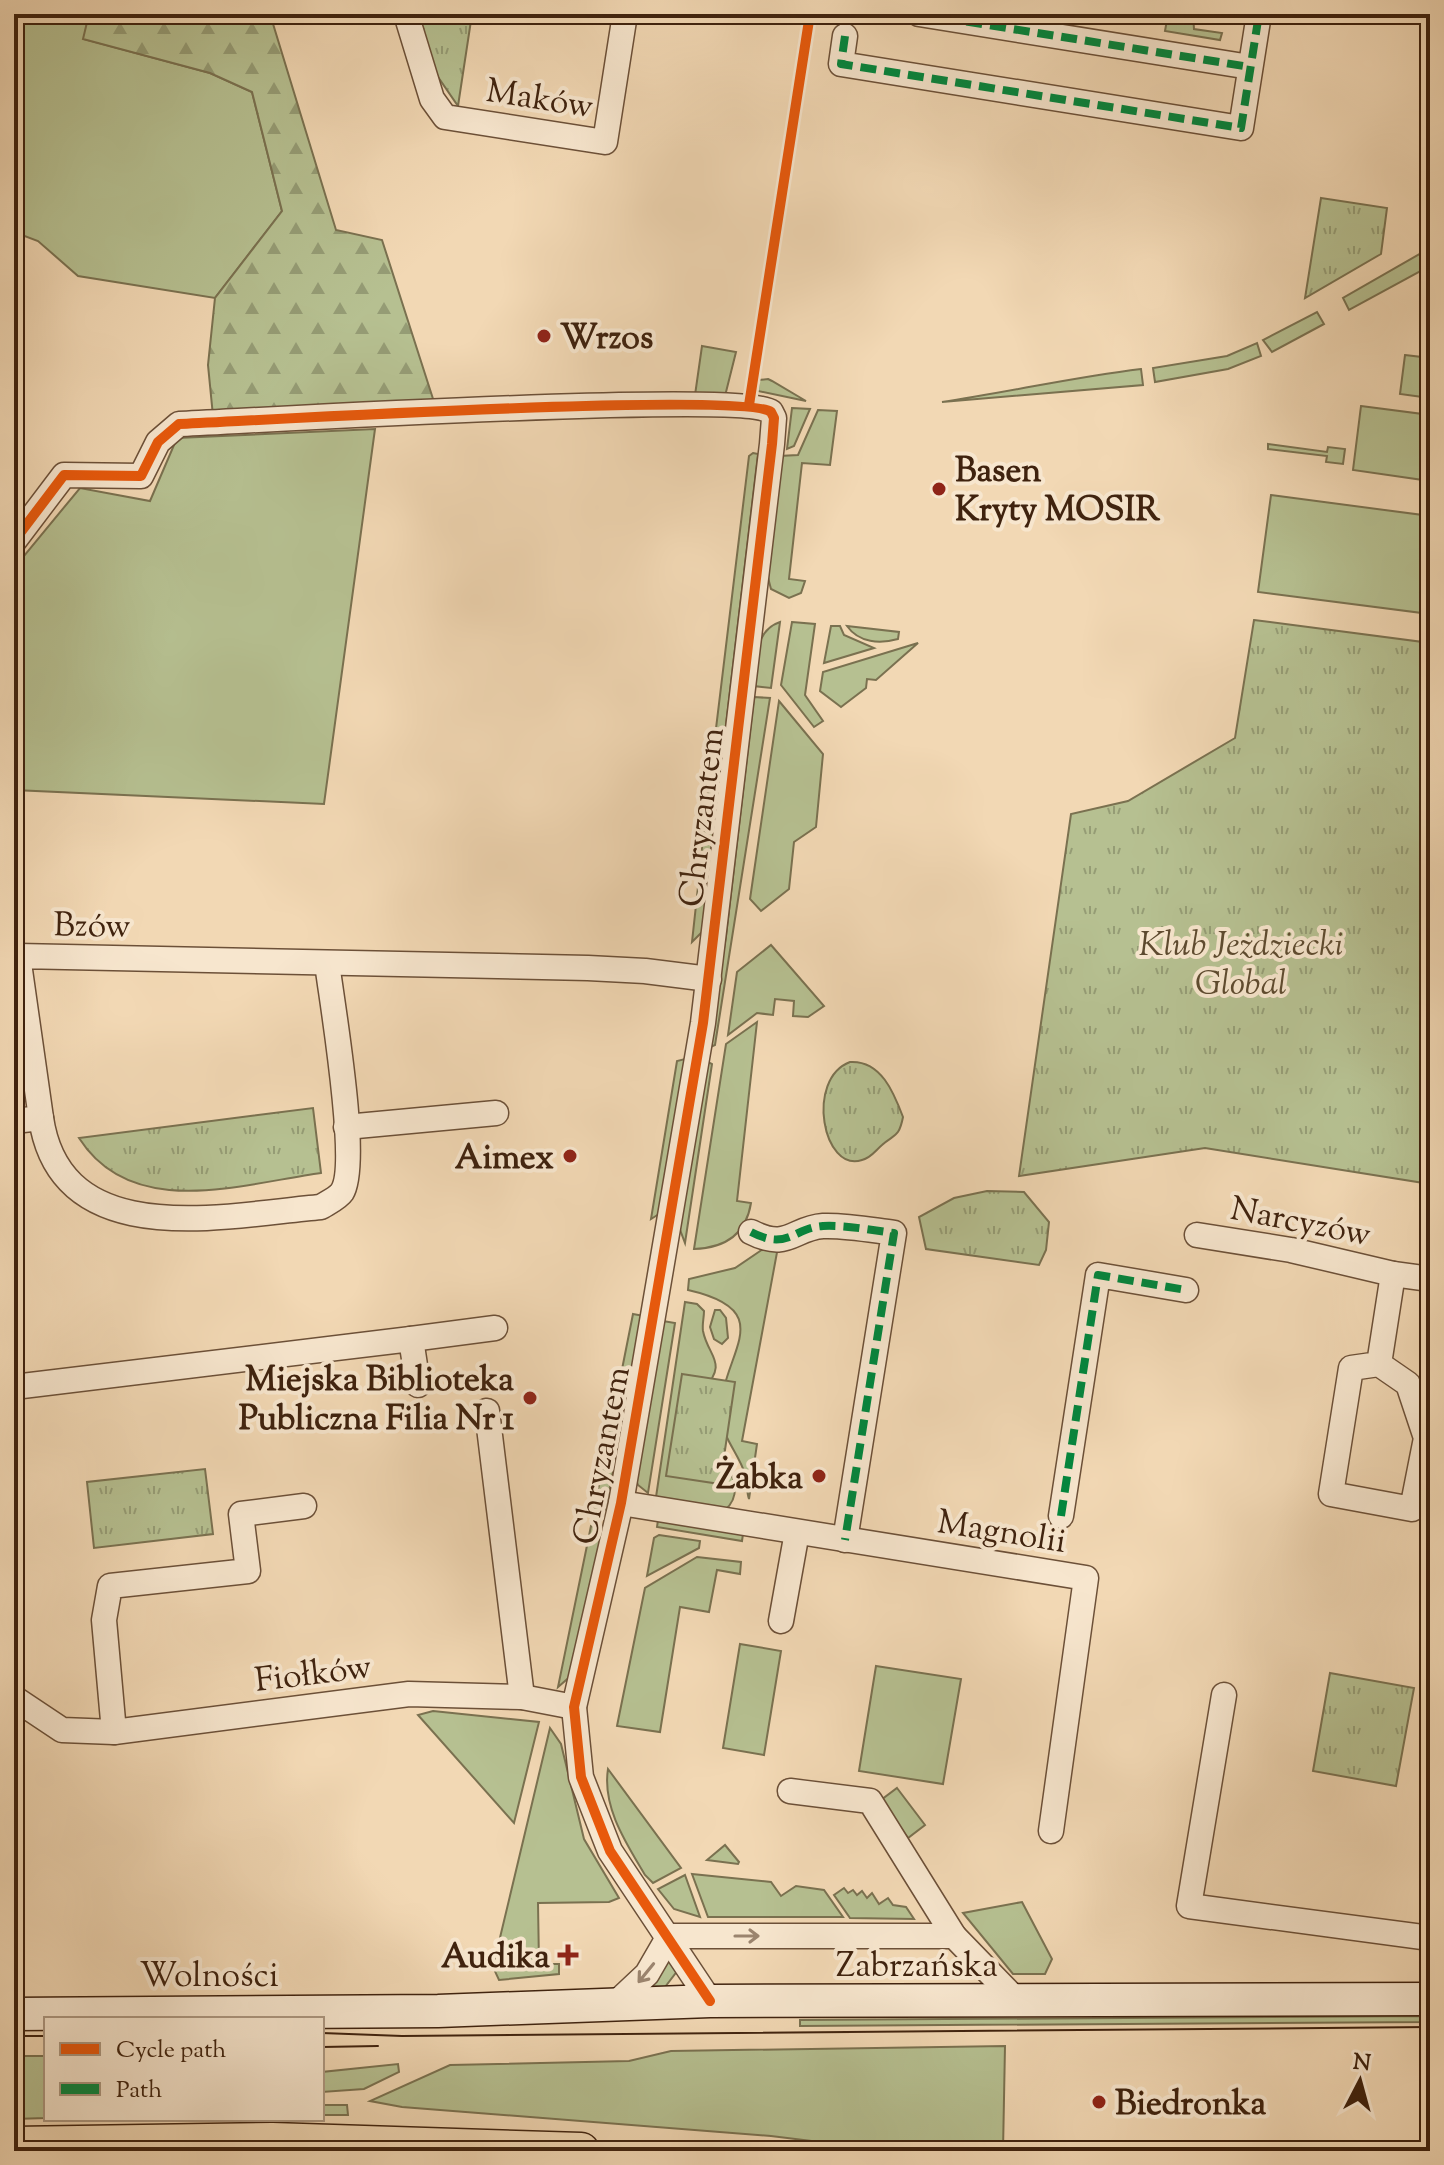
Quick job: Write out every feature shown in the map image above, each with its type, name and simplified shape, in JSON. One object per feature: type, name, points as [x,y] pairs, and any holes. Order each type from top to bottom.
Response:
[{"type":"main road","points":[[14,2145],[330,2142],[581,2151]]},
{"type":"street","name":"Maków","points":[[406,14],[432,99],[445,117],[605,142],[625,14]]},
{"type":"street","points":[[919,14],[1250,67]]},
{"type":"street","points":[[845,36],[841,64],[1241,128],[1259,14]]},
{"type":"street","name":"Chryzantem","points":[[14,541],[64,475],[141,476],[158,442],[179,424],[652,404],[766,408],[774,418],[709,979],[663,1271],[621,1503],[574,1707],[581,1777],[610,1851],[710,2001]]},
{"type":"street","name":"Bzów","points":[[327,963],[346,1127],[348,1174],[341,1194],[321,1207],[171,1220],[137,1216],[104,1206],[78,1187],[45,1144],[18,956],[327,963],[623,970],[709,979]]},
{"type":"street","points":[[346,1127],[496,1113]]},
{"type":"street","points":[[14,1121],[41,1118]]},
{"type":"street","points":[[751,1232],[766,1240],[791,1239],[820,1226],[894,1233],[845,1540]]},
{"type":"street","name":"Narcyzów","points":[[1197,1235],[1291,1250],[1393,1274],[1430,1279]]},
{"type":"street","name":"Narcyzów","points":[[1379,1364],[1393,1274]]},
{"type":"street","points":[[1061,1516],[1098,1275],[1186,1290]]},
{"type":"street","points":[[14,1387],[495,1328]]},
{"type":"street","points":[[411,1339],[418,1385]]},
{"type":"street","points":[[1379,1364],[1408,1384],[1426,1438],[1412,1509],[1331,1494],[1351,1368],[1379,1364]]},
{"type":"street","points":[[487,1411],[522,1697]]},
{"type":"street","name":"Magnolii","points":[[621,1503],[1086,1578],[1051,1831]]},
{"type":"street","points":[[114,1732],[104,1620],[110,1586],[248,1571],[241,1514],[304,1506]]},
{"type":"street","points":[[781,1621],[797,1532]]},
{"type":"street","name":"Fiołków","points":[[14,1698],[62,1730],[114,1732],[409,1694],[522,1697],[574,1707]]},
{"type":"street","points":[[1224,1695],[1189,1906],[1430,1938]]},
{"type":"street","points":[[790,1791],[870,1801],[954,1936],[1018,2002]]},
{"type":"street","points":[[615,2004],[647,1974],[669,1936],[954,1936]]},
{"type":"street","name":"Zabrzańska","points":[[404,2011],[710,2001],[1430,1999]]},
{"type":"street","name":"Wolności","points":[[14,2014],[404,2011]]},
{"type":"green space","points":[[14,14],[89,14],[84,39],[210,73],[252,92],[282,211],[215,298],[78,276],[38,241],[14,232]]},
{"type":"green space","points":[[89,14],[270,14],[336,230],[382,240],[435,405],[213,416],[208,365],[215,298],[282,211],[252,92],[210,73],[83,39]]},
{"type":"green space","points":[[417,14],[472,14],[458,106],[436,74]]},
{"type":"green space","points":[[1168,14],[1193,14],[1194,29],[1222,33],[1220,40],[1165,31]]},
{"type":"green space","points":[[1321,198],[1387,208],[1381,254],[1305,298]]},
{"type":"green space","points":[[1430,248],[1430,266],[1349,310],[1343,298]]},
{"type":"green space","points":[[1317,312],[1324,324],[1272,352],[1263,340]]},
{"type":"green space","points":[[1257,343],[1261,356],[1228,369],[1155,382],[1153,368],[1227,356]]},
{"type":"green space","points":[[702,346],[736,352],[725,396],[695,395]]},
{"type":"green space","points":[[1405,355],[1430,358],[1430,398],[1400,394]]},
{"type":"green space","points":[[1141,369],[1143,385],[942,402],[1091,376]]},
{"type":"green space","points":[[768,379],[806,401],[758,391],[759,380]]},
{"type":"green space","points":[[1361,406],[1430,415],[1430,481],[1353,470]]},
{"type":"green space","points":[[792,408],[810,409],[794,446],[787,449]]},
{"type":"green space","points":[[818,410],[837,411],[830,465],[802,463],[789,579],[805,581],[801,593],[789,598],[771,589],[766,570],[779,456],[798,455]]},
{"type":"green space","points":[[375,429],[324,804],[14,790],[14,568],[80,488],[150,501],[177,438]]},
{"type":"green space","points":[[1268,444],[1327,452],[1328,447],[1345,449],[1343,464],[1326,462],[1327,456],[1268,449]]},
{"type":"green space","points":[[758,454],[709,869],[700,866],[749,456]]},
{"type":"green space","points":[[1271,495],[1430,516],[1430,614],[1258,592]]},
{"type":"green space","name":"Klub Jeżdziecki Global","points":[[1254,620],[1430,643],[1430,1184],[1205,1148],[1019,1176],[1071,814],[1128,801],[1235,738]]},
{"type":"green space","points":[[780,622],[771,688],[754,686],[761,640],[771,626]]},
{"type":"green space","points":[[792,622],[815,624],[805,695],[823,721],[814,727],[781,685]]},
{"type":"green space","points":[[831,626],[840,626],[844,635],[874,648],[824,663]]},
{"type":"green space","points":[[847,626],[899,632],[898,639],[870,641]]},
{"type":"green space","points":[[918,643],[876,680],[867,679],[866,688],[841,707],[820,691],[823,672]]},
{"type":"green space","points":[[754,697],[770,698],[715,1045],[708,1048],[726,936]]},
{"type":"green space","points":[[779,701],[823,754],[816,827],[794,842],[789,889],[761,911],[750,899]]},
{"type":"green space","points":[[698,887],[708,898],[704,930],[692,942]]},
{"type":"green space","points":[[771,945],[824,1006],[808,1017],[793,1016],[794,1001],[775,999],[773,1015],[757,1013],[728,1035],[737,972]]},
{"type":"green space","points":[[757,1022],[737,1201],[751,1203],[748,1214],[732,1237],[715,1246],[694,1249],[726,1044]]},
{"type":"green space","points":[[685,1059],[659,1214],[651,1219],[677,1061]]},
{"type":"green space","points":[[706,1061],[712,1064],[685,1243],[679,1227]]},
{"type":"green space","points":[[850,1062],[870,1066],[878,1072],[903,1117],[896,1135],[862,1160],[848,1160],[837,1153],[824,1122],[827,1086],[836,1072]]},
{"type":"green space","points":[[313,1108],[321,1173],[223,1189],[190,1191],[158,1188],[128,1180],[101,1164],[79,1138]]},
{"type":"green space","points":[[987,1191],[1024,1192],[1049,1222],[1046,1250],[1039,1265],[926,1249],[919,1217],[954,1198]]},
{"type":"green space","points":[[766,1247],[778,1247],[742,1441],[757,1444],[749,1499],[745,1474],[721,1417],[722,1395],[739,1339],[740,1324],[734,1311],[717,1299],[688,1290],[689,1279],[735,1268]]},
{"type":"green space","points":[[685,1302],[697,1304],[704,1311],[703,1331],[715,1360],[715,1373],[703,1390],[723,1466],[734,1482],[733,1500],[725,1510],[656,1497]]},
{"type":"green space","points":[[715,1310],[720,1310],[726,1318],[728,1338],[722,1344],[714,1339],[710,1327]]},
{"type":"green space","points":[[633,1314],[644,1316],[604,1517],[593,1515]]},
{"type":"green space","points":[[663,1321],[675,1323],[648,1493],[638,1485],[634,1474]]},
{"type":"green space","points":[[682,1374],[735,1382],[720,1484],[666,1476]]},
{"type":"green space","points":[[205,1469],[213,1534],[94,1548],[87,1482]]},
{"type":"green space","points":[[658,1520],[743,1534],[742,1541],[657,1527]]},
{"type":"green space","points":[[591,1526],[603,1528],[572,1675],[558,1687]]},
{"type":"green space","points":[[659,1535],[700,1541],[699,1548],[647,1576],[654,1538]]},
{"type":"green space","points":[[697,1557],[741,1562],[740,1574],[717,1570],[709,1612],[680,1607],[660,1732],[617,1726],[645,1588]]},
{"type":"green space","points":[[740,1644],[781,1651],[764,1755],[723,1748]]},
{"type":"green space","points":[[876,1666],[961,1679],[943,1784],[859,1771]]},
{"type":"green space","points":[[1330,1673],[1414,1688],[1396,1786],[1313,1771]]},
{"type":"green space","points":[[433,1711],[539,1722],[514,1823],[418,1715]]},
{"type":"green space","points":[[550,1728],[561,1744],[584,1839],[619,1898],[609,1902],[538,1903],[539,1964],[559,1964],[559,1974],[499,1980],[493,1967]]},
{"type":"green space","points":[[608,1769],[681,1868],[653,1883],[645,1875],[612,1811]]},
{"type":"green space","points":[[897,1788],[925,1825],[908,1838],[881,1800]]},
{"type":"green space","points":[[725,1845],[738,1864],[707,1860]]},
{"type":"green space","points":[[692,1874],[771,1882],[781,1896],[796,1886],[824,1890],[843,1917],[708,1917]]},
{"type":"green space","points":[[685,1875],[700,1917],[674,1909],[658,1889]]},
{"type":"green space","points":[[844,1888],[848,1893],[853,1890],[857,1895],[862,1891],[867,1898],[872,1893],[879,1904],[888,1898],[893,1905],[906,1907],[914,1919],[850,1918],[834,1895]]},
{"type":"green space","points":[[1022,1902],[1052,1959],[1045,1974],[1013,1974],[963,1913]]},
{"type":"green space","points":[[666,1955],[678,1970],[665,1987],[644,1986]]},
{"type":"green space","points":[[1430,2016],[1430,2022],[800,2026],[800,2020]]},
{"type":"green space","points":[[1005,2046],[1003,2151],[893,2151],[771,2136],[402,2107],[370,2101],[450,2065],[629,2061],[671,2051]]},
{"type":"green space","points":[[14,2056],[44,2056],[44,2118],[14,2119]]},
{"type":"green space","points":[[398,2064],[399,2072],[364,2089],[324,2092],[324,2072]]},
{"type":"green space","points":[[324,2105],[347,2105],[348,2115],[324,2115]]},
{"type":"tram line","points":[[324,2033],[402,2036],[1430,2027]]},
{"type":"tram line","points":[[14,2036],[44,2036]]},
{"type":"tram line","points":[[324,2047],[378,2046]]},
{"type":"marked path","points":[[919,14],[1250,67]]},
{"type":"marked path","points":[[845,36],[841,64],[1241,128],[1259,14]]},
{"type":"marked path","points":[[751,1232],[774,1239],[823,1226],[894,1233],[845,1540]]},
{"type":"marked path","points":[[1061,1516],[1098,1275],[1186,1290]]},
{"type":"cycle path","points":[[749,405],[810,14]]},
{"type":"cycle path","points":[[14,541],[64,475],[141,476],[158,442],[179,424],[492,409],[677,405],[741,406],[771,412],[774,418],[703,1023],[621,1503],[574,1707],[581,1777],[610,1851],[710,2001]]},
{"type":"place","name":"Wrzos","points":[[544,336]]},
{"type":"place","name":"Basen Kryty MOSIR","points":[[939,489]]},
{"type":"place","name":"Aimex","points":[[570,1156]]},
{"type":"place","name":"Miejska Biblioteka Publiczna Filia Nr 1","points":[[530,1398]]},
{"type":"place","name":"Żabka","points":[[819,1476]]},
{"type":"place","name":"Audika","points":[[568,1955]]},
{"type":"place","name":"Biedronka","points":[[1099,2102]]}]
